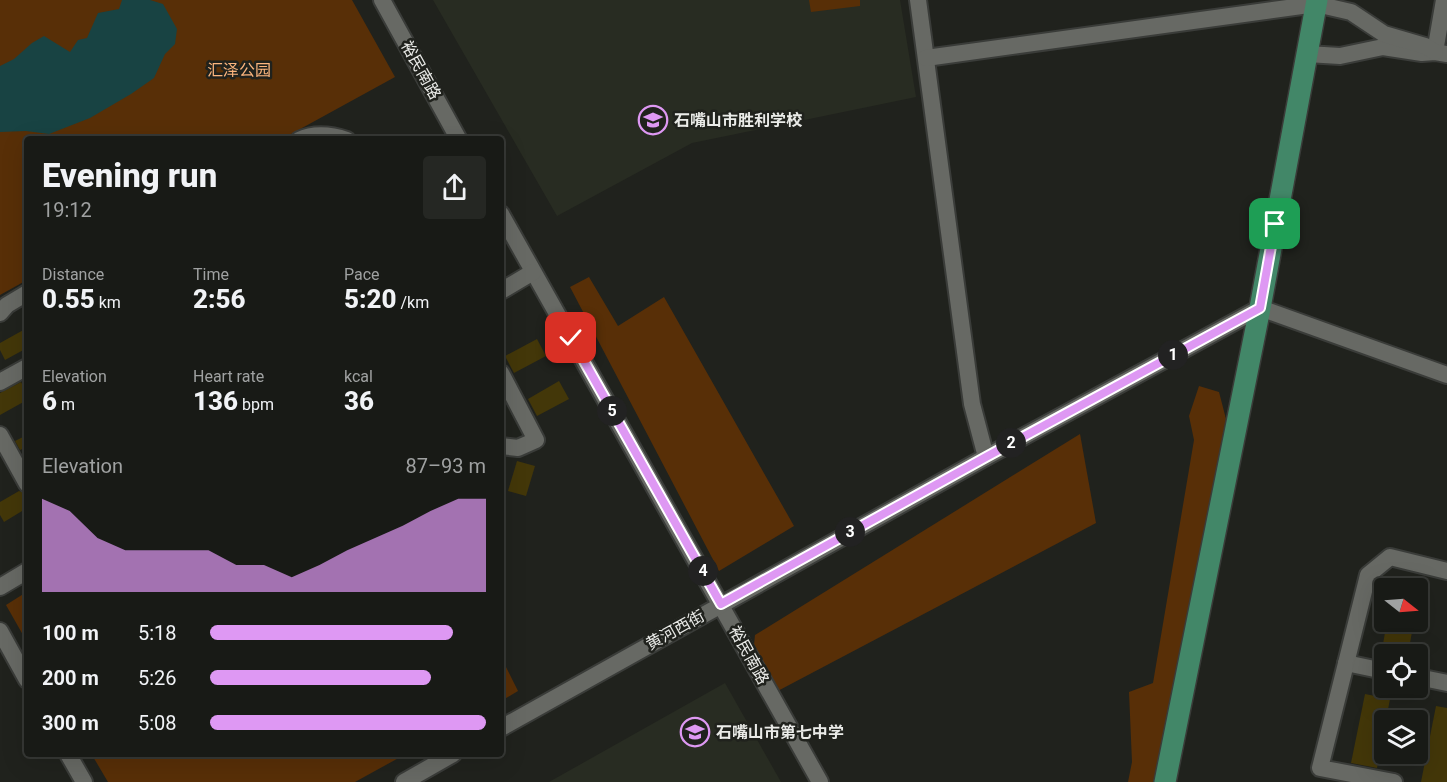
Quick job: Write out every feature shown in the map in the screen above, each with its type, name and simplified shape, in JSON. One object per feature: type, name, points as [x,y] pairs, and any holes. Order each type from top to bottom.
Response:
[{"type":"main road","points":[[1165,782],[1260,308],[1317,2]]},
{"type":"street","name":"裕民南路","points":[[382,0],[457,136]]},
{"type":"street","points":[[918,0],[972,404],[986,457]]},
{"type":"street","points":[[1441,53],[1444,0]]},
{"type":"street","points":[[926,58],[1317,2],[1351,12],[1384,34],[1441,53]]},
{"type":"street","points":[[1307,54],[1340,56],[1383,47],[1422,53],[1441,53]]},
{"type":"street","name":"裕民南路","points":[[504,219],[820,782]]},
{"type":"street","points":[[504,289],[533,272]]},
{"type":"street","points":[[0,313],[7,305],[24,295]]},
{"type":"street","points":[[1260,308],[1447,375]]},
{"type":"street","name":"黄河西街","points":[[504,726],[986,457],[1260,308]]},
{"type":"street","points":[[0,381],[24,369]]},
{"type":"street","points":[[504,379],[536,440],[518,448],[504,446]]},
{"type":"street","points":[[0,435],[24,475]]},
{"type":"street","points":[[1394,782],[1320,768],[1368,575],[1389,557],[1447,571]]},
{"type":"street","points":[[0,587],[24,573]]},
{"type":"street","points":[[0,631],[24,675]]},
{"type":"street","points":[[1346,663],[1374,669]]},
{"type":"street","points":[[1428,679],[1447,683]]},
{"type":"street","points":[[70,757],[84,782]]},
{"type":"street","points":[[404,782],[448,757]]},
{"type":"shaded area","name":"石嘴山市胜利学校","points":[[433,0],[900,0],[916,97],[692,143],[557,216]]},
{"type":"shaded area","name":"石嘴山市第七中学","points":[[725,683],[781,782],[549,782]]},
{"type":"green space","name":"汇泽公园","points":[[0,0],[352,0],[395,77],[287,136],[24,136],[24,282],[0,295]]},
{"type":"green space","points":[[809,0],[860,0],[860,6],[811,12]]},
{"type":"green space","points":[[589,277],[618,326],[664,297],[794,526],[719,571],[570,287]]},
{"type":"green space","points":[[1199,386],[1219,392],[1226,419],[1156,782],[1128,782],[1132,762],[1129,692],[1153,683],[1194,440],[1189,416]]},
{"type":"green space","points":[[1080,434],[1096,523],[772,694],[753,656],[755,635]]},
{"type":"green space","points":[[24,594],[24,637],[6,605]]},
{"type":"green space","points":[[504,663],[518,691],[504,699]]},
{"type":"green space","points":[[93,757],[400,757],[355,782],[108,782]]},
{"type":"water","points":[[122,0],[150,0],[163,4],[177,29],[175,44],[165,54],[154,78],[90,118],[49,134],[26,131],[0,132],[0,66],[14,59],[44,36],[70,52],[78,40],[87,38],[98,13],[119,9]]},
{"type":"building","points":[[24,330],[24,350],[5,360],[0,350],[0,343]]},
{"type":"building","points":[[537,339],[546,356],[514,373],[505,356]]},
{"type":"building","points":[[559,381],[569,399],[537,416],[528,399]]},
{"type":"building","points":[[21,382],[24,388],[24,402],[0,415],[0,393]]},
{"type":"building","points":[[24,436],[24,448],[20,450],[15,441]]},
{"type":"building","points":[[517,461],[535,466],[526,496],[508,491]]},
{"type":"building","points":[[19,491],[24,493],[24,510],[4,522],[0,515],[0,502]]},
{"type":"building","points":[[1385,632],[1412,632],[1410,644],[1383,644]]},
{"type":"building","points":[[1365,694],[1374,696],[1374,698],[1390,699],[1388,710],[1374,710],[1374,764],[1378,764],[1377,768],[1351,763]]},
{"type":"building","points":[[1436,706],[1447,708],[1447,782],[1421,782],[1425,764],[1428,764],[1428,747]]},
{"type":"place","name":"石嘴山市胜利学校","points":[[653,120]]},
{"type":"place","name":"石嘴山市第七中学","points":[[695,732]]},
{"type":"route","points":[[571,338],[721,604],[1260,308],[1275,224]]}]
